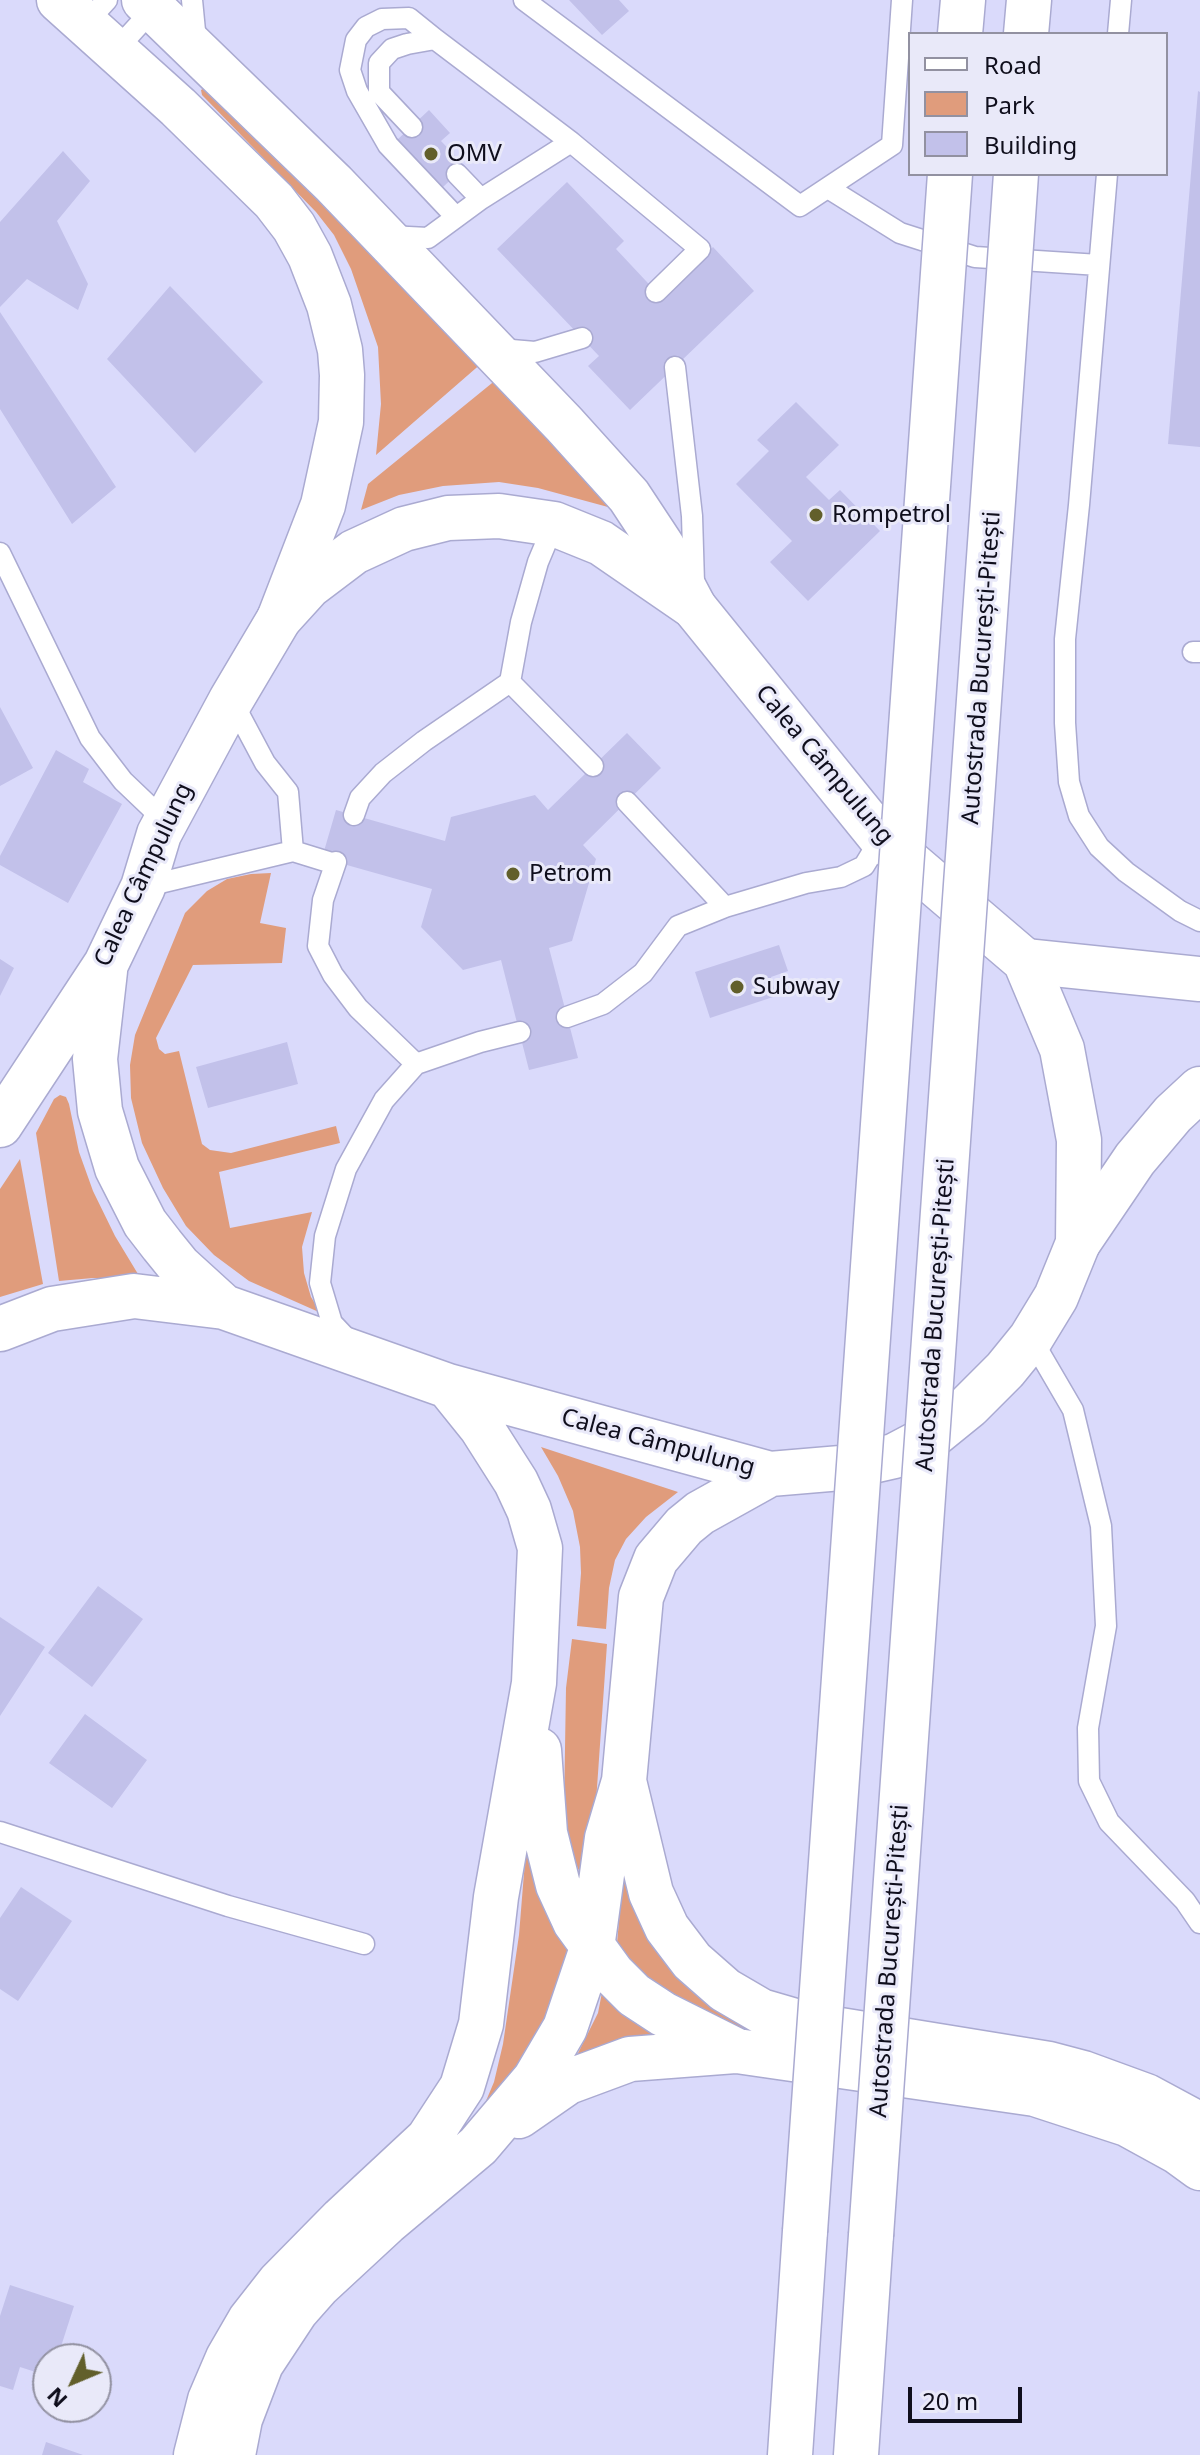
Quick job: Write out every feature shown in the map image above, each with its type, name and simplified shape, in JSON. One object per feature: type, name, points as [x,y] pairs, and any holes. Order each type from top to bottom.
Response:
[{"type":"main road","points":[[960,32],[963,0]]},
{"type":"main road","points":[[1026,32],[1029,0]]},
{"type":"main road","points":[[163,2],[196,49],[385,236],[629,496],[662,546],[694,607]]},
{"type":"main road","points":[[92,19],[274,201],[294,227],[310,256],[329,305],[340,350],[341,422],[323,505],[279,619]]},
{"type":"main road","points":[[788,2448],[950,176]]},
{"type":"main road","name":"Autostrada București-Pitești","points":[[856,2455],[1016,176]]},
{"type":"main road","points":[[279,619],[309,586],[354,552],[404,529],[448,518],[499,516],[554,524],[601,543],[694,607]]},
{"type":"main road","name":"Calea Câmpulung","points":[[0,1329],[52,1309],[134,1296],[224,1307],[448,1386],[770,1474],[841,1468],[894,1456],[932,1436],[969,1406],[1005,1370],[1031,1338],[1056,1297],[1078,1243],[1079,1140],[1062,1049],[1025,961],[881,838],[694,607]]},
{"type":"main road","name":"Calea Câmpulung","points":[[0,1125],[106,964],[143,887],[159,834],[231,700],[279,619]]},
{"type":"main road","points":[[1025,961],[1200,979]]},
{"type":"main road","points":[[106,964],[95,1059],[100,1111],[117,1168],[145,1223],[179,1266],[224,1307]]},
{"type":"main road","points":[[1078,1243],[1135,1159],[1173,1114],[1200,1089]]},
{"type":"main road","points":[[448,1386],[481,1427],[516,1482],[529,1510],[540,1548],[534,1683],[545,1833],[558,1885],[575,1922],[592,1948],[634,1995],[663,2014],[737,2051]]},
{"type":"main road","points":[[478,2146],[535,2079],[565,2028],[592,1948],[607,1838],[624,1781],[641,1597],[656,1559],[692,1519],[770,1474]]},
{"type":"main road","points":[[196,2455],[210,2400],[228,2358],[250,2320],[279,2283],[428,2139],[462,2087],[481,2024],[496,1897],[534,1683]]},
{"type":"main road","points":[[624,1781],[651,1893],[667,1928],[692,1961],[725,1990],[761,2011],[809,2025],[1016,2057],[1083,2073],[1146,2096],[1200,2125]]},
{"type":"main road","points":[[233,2455],[240,2419],[261,2364],[296,2311],[319,2285],[386,2223],[478,2146],[558,2088],[590,2072],[630,2059],[737,2051],[1035,2094],[1127,2124],[1200,2168]]},
{"type":"lane","points":[[524,0],[800,206],[892,145],[904,76],[902,0]]},
{"type":"lane","points":[[1118,32],[1121,0]]},
{"type":"lane","points":[[92,19],[163,2]]},
{"type":"lane","points":[[456,217],[388,145],[357,91],[350,70],[356,40],[366,27],[382,19],[409,18],[571,142],[700,249],[656,292]]},
{"type":"lane","points":[[375,121],[379,63],[392,49],[435,39]]},
{"type":"lane","points":[[379,92],[412,127]]},
{"type":"lane","points":[[385,236],[428,238],[481,199],[571,142]]},
{"type":"lane","points":[[457,174],[481,199]]},
{"type":"lane","points":[[1107,176],[1065,639],[1069,782],[1079,816],[1099,847],[1126,872],[1180,911],[1200,921]]},
{"type":"lane","points":[[828,188],[900,233],[975,257],[1099,265]]},
{"type":"lane","points":[[493,348],[535,352],[582,338]]},
{"type":"lane","points":[[675,367],[692,516],[694,607]]},
{"type":"lane","points":[[354,815],[360,798],[383,773],[510,682],[521,622],[538,562],[554,524]]},
{"type":"lane","points":[[0,553],[90,738],[123,781],[166,822]]},
{"type":"lane","points":[[510,682],[593,766]]},
{"type":"lane","points":[[231,700],[265,763],[288,792],[293,851]]},
{"type":"lane","points":[[627,802],[725,907]]},
{"type":"lane","points":[[567,1017],[603,1004],[643,973],[678,926],[725,907],[806,883],[841,877],[864,866],[881,838]]},
{"type":"lane","points":[[143,887],[293,851],[336,863],[323,900],[318,946],[333,975],[358,1008],[416,1064]]},
{"type":"lane","points":[[363,1356],[332,1323],[320,1283],[325,1236],[346,1169],[384,1100],[416,1064],[520,1032]]},
{"type":"lane","points":[[1031,1338],[1073,1410],[1101,1526],[1106,1626],[1088,1728],[1089,1781],[1109,1822],[1185,1901],[1200,1923]]},
{"type":"lane","points":[[0,1832],[228,1906],[364,1944]]},
{"type":"green space","points":[[208,86],[483,362],[376,455],[381,404],[378,347],[351,269],[334,235],[316,212],[202,95],[201,90]]},
{"type":"green space","points":[[497,379],[619,510],[538,488],[499,482],[443,486],[399,495],[361,510],[368,484]]},
{"type":"green space","points":[[271,873],[260,923],[286,928],[282,963],[193,965],[156,1038],[159,1049],[165,1054],[179,1051],[202,1144],[210,1150],[231,1153],[336,1126],[340,1143],[219,1172],[230,1228],[312,1212],[302,1247],[304,1273],[311,1297],[321,1313],[249,1281],[214,1255],[186,1226],[163,1188],[142,1143],[131,1098],[130,1065],[135,1035],[185,913],[207,891],[227,879]]},
{"type":"green space","points":[[60,1095],[66,1097],[69,1104],[79,1152],[93,1191],[141,1279],[59,1281],[36,1133],[54,1099]]},
{"type":"green space","points":[[20,1159],[43,1284],[0,1297],[0,1189]]},
{"type":"green space","points":[[541,1447],[678,1492],[646,1517],[626,1539],[615,1560],[606,1629],[577,1626],[581,1573],[573,1511]]},
{"type":"green space","points":[[572,1639],[607,1644],[587,1890],[569,1847],[564,1809],[566,1688]]},
{"type":"green space","points":[[527,1836],[578,1960],[554,2025],[475,2127],[494,2082],[503,2044],[519,1935]]},
{"type":"green space","points":[[626,1844],[730,2018],[759,2037],[700,2018],[616,1954]]},
{"type":"green space","points":[[604,1982],[674,2041],[569,2071],[598,2013]]},
{"type":"building","points":[[569,0],[619,0],[629,11],[602,35]]},
{"type":"building","points":[[1200,92],[1200,447],[1168,444]]},
{"type":"building","name":"OMV","points":[[429,110],[450,133],[441,141],[465,166],[442,188],[397,140]]},
{"type":"building","points":[[63,151],[90,181],[57,221],[88,284],[78,310],[27,279],[0,307],[0,222]]},
{"type":"building","name":"OMV","points":[[567,182],[624,241],[616,249],[661,297],[713,247],[754,291],[630,410],[588,366],[599,356],[497,249]]},
{"type":"building","points":[[170,286],[263,382],[195,453],[107,359]]},
{"type":"building","points":[[0,312],[116,487],[72,524],[0,409]]},
{"type":"building","name":"Rompetrol","points":[[796,402],[839,445],[806,477],[829,500],[840,490],[880,531],[808,601],[770,562],[792,541],[736,484],[769,451],[757,440]]},
{"type":"building","points":[[0,707],[33,768],[0,786]]},
{"type":"building","points":[[627,733],[661,768],[583,845],[596,859],[572,941],[549,948],[578,1058],[529,1070],[501,960],[463,970],[421,927],[432,889],[322,858],[336,810],[445,841],[451,817],[535,795],[548,810]]},
{"type":"building","points":[[56,750],[89,769],[83,782],[122,804],[68,903],[0,865],[0,856]]},
{"type":"building","name":"Subway","points":[[779,945],[788,971],[771,977],[776,996],[710,1018],[695,972]]},
{"type":"building","points":[[0,959],[14,968],[0,996]]},
{"type":"building","points":[[287,1042],[298,1084],[208,1108],[196,1067]]},
{"type":"building","points":[[98,1586],[143,1619],[92,1687],[48,1653]]},
{"type":"building","points":[[0,1617],[45,1647],[0,1716]]},
{"type":"building","points":[[85,1714],[147,1760],[112,1808],[49,1763]]},
{"type":"building","points":[[21,1887],[72,1921],[18,2001],[0,1989],[0,1918]]},
{"type":"building","points":[[10,2285],[74,2306],[62,2343],[32,2343],[32,2371],[20,2367],[13,2390],[0,2386],[0,2316]]},
{"type":"building","points":[[46,2442],[83,2455],[42,2455]]},
{"type":"place","name":"OMV","points":[[431,154]]},
{"type":"place","name":"Rompetrol","points":[[816,515]]},
{"type":"place","name":"Petrom","points":[[513,874]]},
{"type":"place","name":"Subway","points":[[737,987]]}]
